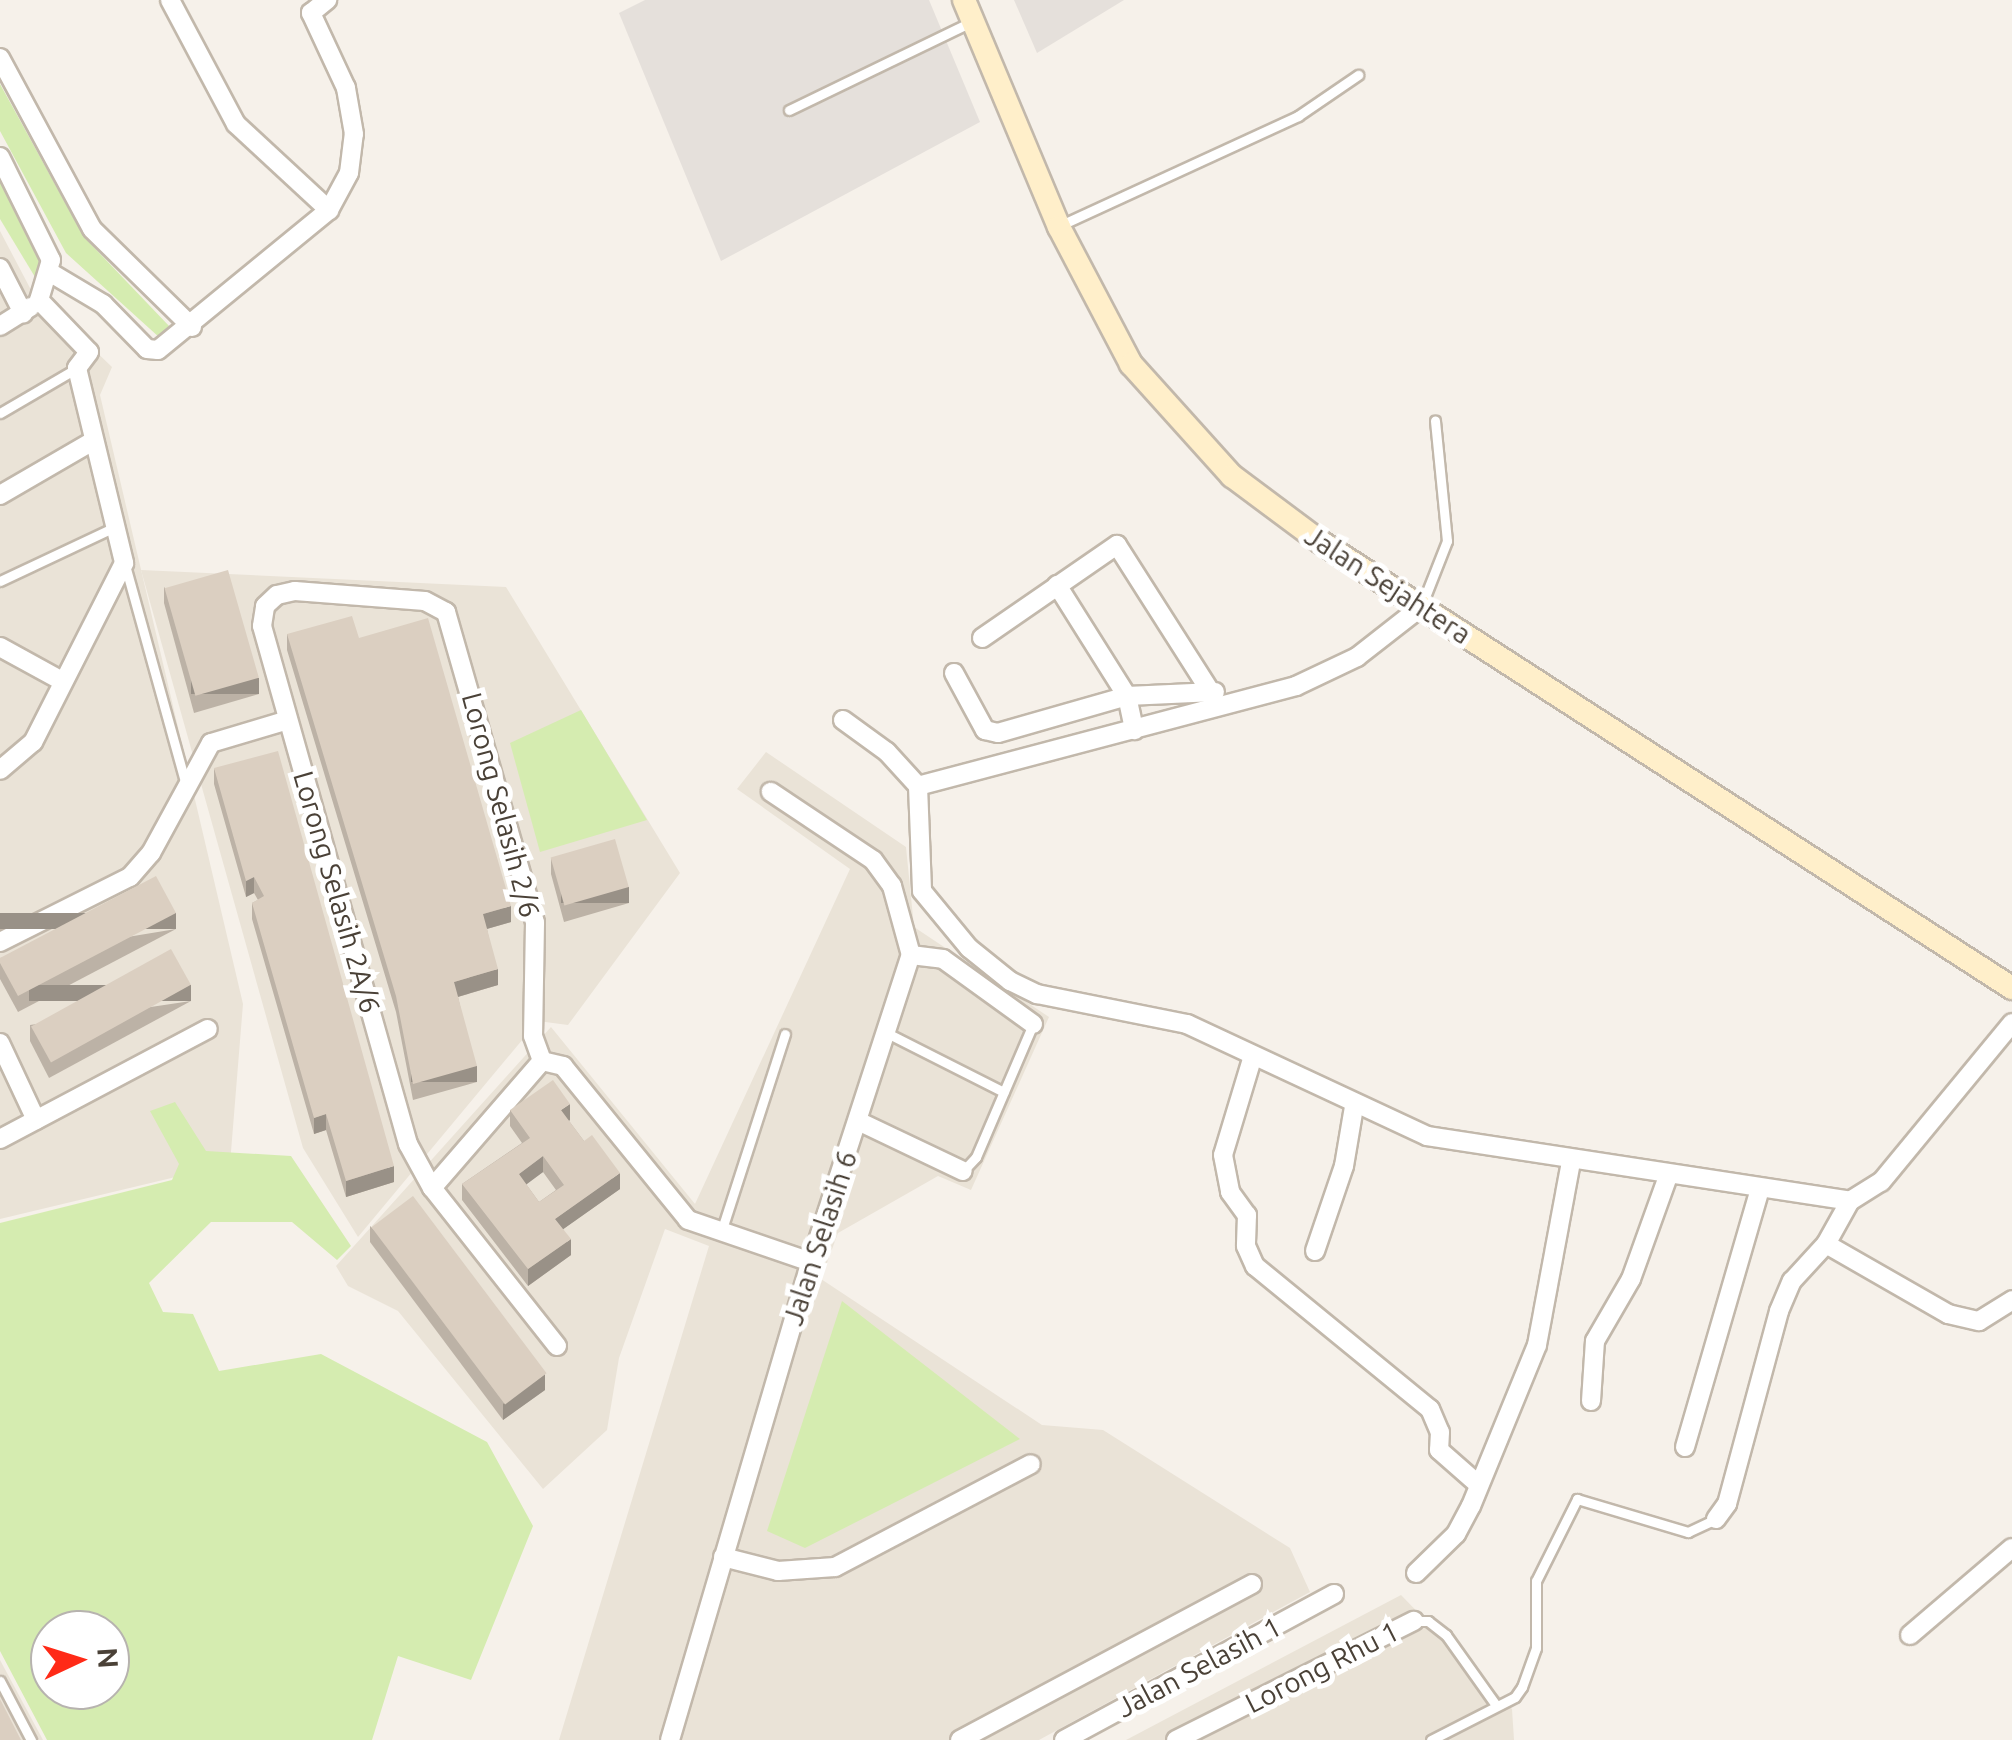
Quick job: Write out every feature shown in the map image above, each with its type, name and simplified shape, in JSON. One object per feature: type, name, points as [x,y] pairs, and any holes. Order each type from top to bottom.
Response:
[{"type":"main road","name":"Jalan Sejahtera","points":[[969,10],[1059,226],[1132,364],[1182,428],[1247,487],[1420,607],[2012,988]]},
{"type":"street","points":[[170,0],[236,124],[330,210]]},
{"type":"street","points":[[51,273],[103,304],[147,349],[171,345],[330,210],[348,173],[354,134],[346,88],[311,13],[327,0]]},
{"type":"street","points":[[0,58],[92,229],[192,327]]},
{"type":"street","points":[[0,157],[41,234],[51,273],[39,300],[0,326]]},
{"type":"street","points":[[0,268],[23,313]]},
{"type":"street","points":[[0,770],[33,742],[124,563],[76,368],[89,352],[39,300]]},
{"type":"street","points":[[0,495],[93,441]]},
{"type":"street","points":[[982,638],[1118,545],[1210,691]]},
{"type":"street","points":[[1057,585],[1127,696],[1134,730]]},
{"type":"street","name":"Lorong Selasih 2A/6","points":[[432,1188],[408,1144],[262,626],[265,606],[277,595],[295,591],[425,601],[446,612]]},
{"type":"street","points":[[918,786],[1250,700],[1357,657],[1420,607]]},
{"type":"street","name":"Lorong Selasih 2/6","points":[[446,612],[535,923],[533,1036],[542,1061]]},
{"type":"street","points":[[0,647],[62,681]]},
{"type":"street","points":[[954,673],[985,730],[998,733],[1127,696],[1210,691],[1250,700]]},
{"type":"street","points":[[0,942],[130,877],[151,853],[185,781],[210,744],[288,720]]},
{"type":"street","points":[[843,720],[887,752],[918,786],[922,890],[970,948],[1010,981],[1037,994],[1187,1024],[1354,1107],[1427,1136],[1760,1192],[1850,1201]]},
{"type":"street","points":[[771,792],[873,860],[900,910],[912,955],[943,959],[1034,1024]]},
{"type":"street","points":[[900,910],[922,890]]},
{"type":"street","name":"Jalan Selasih 6","points":[[670,1740],[811,1262],[912,955]]},
{"type":"street","points":[[1716,1519],[1727,1504],[1778,1311],[1792,1281],[1826,1244],[1850,1201],[1880,1182],[2012,1023]]},
{"type":"street","points":[[0,1139],[208,1029]]},
{"type":"street","points":[[0,1044],[36,1120]]},
{"type":"street","points":[[1252,1059],[1223,1155],[1224,1177],[1248,1215],[1246,1246],[1255,1266],[1430,1409],[1440,1432],[1438,1450],[1479,1485]]},
{"type":"street","points":[[557,1346],[432,1188],[542,1061],[563,1066],[688,1220],[811,1262]]},
{"type":"street","points":[[1315,1251],[1344,1166],[1354,1107]]},
{"type":"street","points":[[858,1120],[962,1170]]},
{"type":"street","points":[[1416,1573],[1456,1534],[1537,1345],[1570,1161]]},
{"type":"street","points":[[1591,1400],[1595,1341],[1631,1279],[1668,1176]]},
{"type":"street","points":[[1686,1447],[1760,1192]]},
{"type":"street","points":[[1826,1244],[1948,1314],[1979,1321],[2012,1300]]},
{"type":"street","points":[[723,1557],[778,1571],[835,1567],[1032,1464]]},
{"type":"street","points":[[1910,1635],[2012,1548]]},
{"type":"street","points":[[960,1740],[1252,1584]]},
{"type":"street","name":"Jalan Selasih 1","points":[[1064,1740],[1334,1594]]},
{"type":"street","name":"Lorong Rhu 1","points":[[1176,1740],[1414,1620]]},
{"type":"lane","points":[[789,110],[969,10]]},
{"type":"lane","points":[[1059,226],[1298,116],[1358,75]]},
{"type":"lane","points":[[0,413],[76,368]]},
{"type":"lane","points":[[1420,607],[1447,541],[1435,421]]},
{"type":"lane","points":[[0,581],[115,527]]},
{"type":"lane","points":[[124,563],[185,781]]},
{"type":"lane","points":[[962,1170],[976,1156],[1034,1024]]},
{"type":"lane","points":[[885,1032],[1004,1092]]},
{"type":"lane","points":[[720,1234],[786,1034]]},
{"type":"lane","points":[[1431,1740],[1522,1687],[1536,1648],[1536,1581],[1577,1499],[1688,1532],[1716,1519]]},
{"type":"lane","points":[[1414,1620],[1428,1621],[1446,1635],[1496,1705]]},
{"type":"lane","points":[[0,1681],[31,1740]]},
{"type":"shaded area","points":[[645,0],[929,0],[980,122],[721,261],[619,13]]},
{"type":"shaded area","points":[[1014,0],[1124,0],[1037,53]]},
{"type":"shaded area","points":[[0,231],[30,288],[112,367],[100,395],[243,1004],[230,1164],[0,1219]]},
{"type":"shaded area","points":[[141,570],[506,587],[680,873],[568,1025],[538,1021],[358,1237],[303,1148]]},
{"type":"shaded area","points":[[766,752],[906,847],[914,927],[1049,1017],[971,1190],[938,1176],[838,1233],[821,1279],[1042,1425],[1103,1430],[1290,1548],[1310,1592],[1039,1740],[559,1740],[709,1246],[665,1229],[619,1358],[607,1430],[543,1489],[398,1311],[348,1286],[336,1266],[551,1027],[695,1204],[850,869],[737,789]]},
{"type":"shaded area","points":[[1401,1595],[1512,1709],[1514,1740],[1126,1740]]},
{"type":"shaded area","points":[[0,1660],[43,1740],[0,1740]]},
{"type":"green space","points":[[0,84],[84,237],[170,327],[160,338],[66,253],[0,131]]},
{"type":"green space","points":[[0,177],[39,250],[43,265],[35,277],[0,219]]},
{"type":"green space","points":[[581,710],[647,820],[540,852],[510,743]]},
{"type":"green space","points":[[175,1102],[206,1151],[291,1156],[351,1246],[337,1260],[292,1222],[211,1222],[149,1283],[163,1312],[193,1314],[219,1371],[321,1354],[487,1442],[533,1526],[471,1680],[398,1656],[372,1740],[47,1740],[31,1710],[130,1710],[130,1610],[30,1610],[30,1708],[0,1651],[0,1223],[172,1180],[179,1164],[150,1111]]},
{"type":"green space","points":[[842,1301],[1020,1439],[805,1548],[767,1531]]},
{"type":"building","points":[[228,570],[259,678],[195,696],[165,588]]},
{"type":"building","points":[[352,616],[359,638],[428,618],[511,906],[483,914],[498,969],[454,982],[477,1066],[413,1084],[396,996],[287,634]]},
{"type":"building","points":[[278,751],[394,1166],[346,1181],[326,1114],[314,1118],[252,903],[264,896],[254,877],[246,881],[214,768]]},
{"type":"building","points":[[615,839],[629,887],[564,906],[551,857]]},
{"type":"building","points":[[156,876],[176,913],[18,996],[0,958]]},
{"type":"building","points":[[171,949],[191,985],[51,1062],[31,1027]]},
{"type":"building","points":[[553,1080],[570,1104],[561,1110],[584,1141],[592,1135],[620,1173],[555,1219],[571,1239],[528,1269],[462,1184],[530,1138],[510,1110]],"holes":[[[543,1156],[564,1185],[539,1202],[519,1174]]]},
{"type":"building","points":[[413,1196],[547,1373],[505,1405],[371,1227]]},
{"type":"building","points":[[0,1699],[21,1740],[0,1740]]}]
